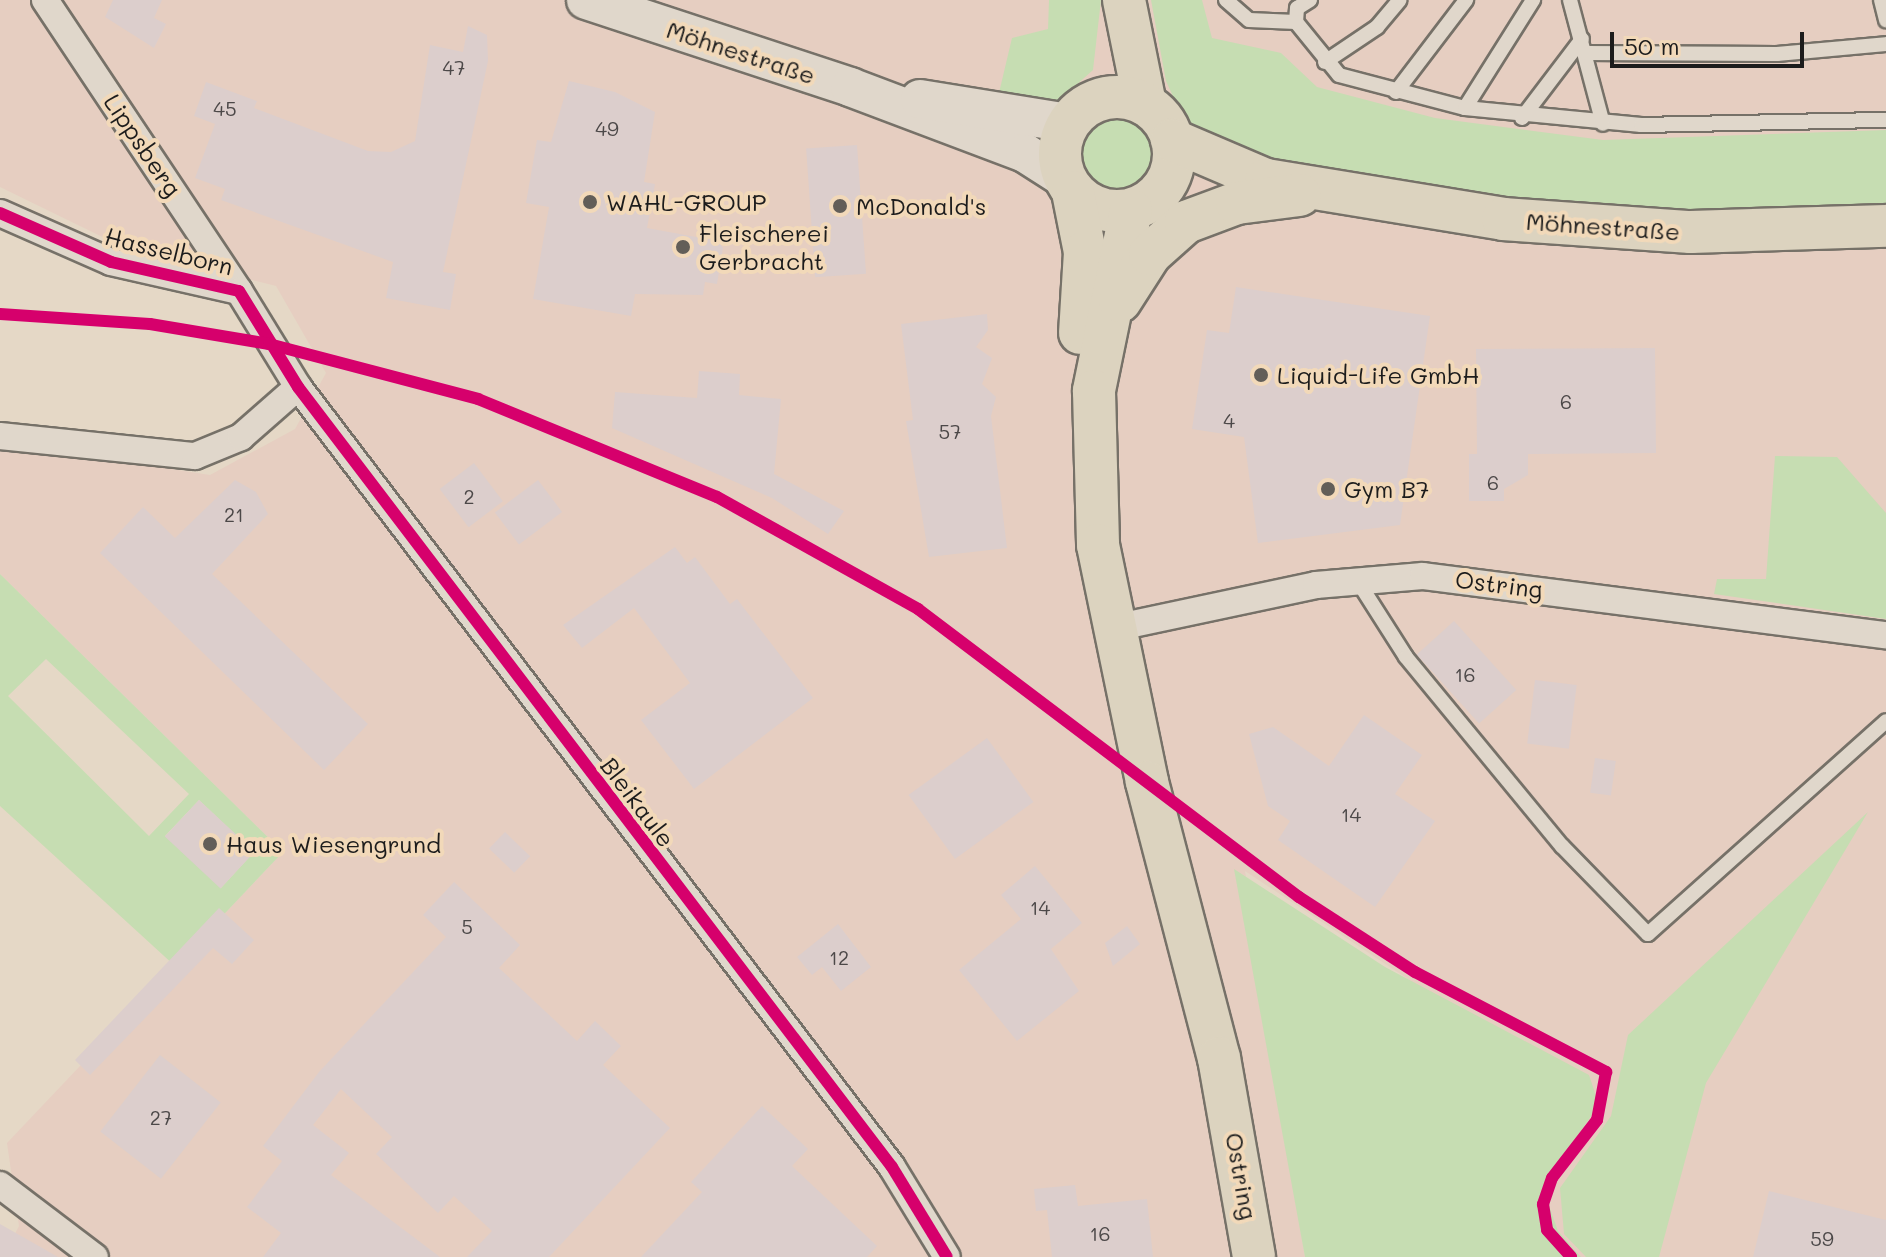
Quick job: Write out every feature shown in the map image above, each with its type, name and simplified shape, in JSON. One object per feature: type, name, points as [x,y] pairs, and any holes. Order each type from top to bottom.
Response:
[{"type":"main road","points":[[1104,98],[1113,0]]},
{"type":"main road","points":[[1124,0],[1145,104],[1172,140],[1266,180],[1323,193]]},
{"type":"main road","points":[[1090,444],[1077,384],[1085,277],[1069,185],[1059,150],[1068,123],[1104,98],[1145,104]]},
{"type":"main road","points":[[1090,444],[1103,330],[1146,200],[1173,166],[1172,140]]},
{"type":"main road","points":[[1069,185],[1106,211],[1146,200],[1266,180]]},
{"type":"main road","points":[[1103,330],[1150,254],[1186,222],[1237,203],[1323,193]]},
{"type":"main road","name":"Möhnestraße","points":[[1323,193],[1599,227],[1886,226]]},
{"type":"main road","name":"Ostring","points":[[1090,444],[1114,628],[1219,1058],[1254,1257]]},
{"type":"street","name":"Lippsberg","points":[[45,0],[239,291]]},
{"type":"street","name":"Möhnestraße","points":[[586,0],[850,87],[1025,153],[1069,185]]},
{"type":"street","name":"Möhnestraße","points":[[850,87],[1068,123]]},
{"type":"street","name":"Hasselborn","points":[[0,213],[111,262],[239,291],[293,381]]},
{"type":"street","points":[[0,436],[195,456],[241,437],[293,381]]},
{"type":"street","name":"Bleikaule","points":[[293,381],[892,1167],[947,1257]]},
{"type":"street","name":"Ostring","points":[[1114,628],[1357,579],[1460,578],[1886,635]]},
{"type":"street","points":[[2,1190],[95,1257]]},
{"type":"lane","points":[[1226,0],[1249,20],[1296,22]]},
{"type":"lane","points":[[1310,0],[1297,8],[1296,22],[1325,62],[1352,81],[1465,108],[1522,118],[1603,124],[1886,120]]},
{"type":"lane","points":[[1325,62],[1377,27],[1400,0]]},
{"type":"lane","points":[[1396,92],[1466,0]]},
{"type":"lane","points":[[1465,108],[1533,0]]},
{"type":"lane","points":[[1570,0],[1603,124]]},
{"type":"lane","points":[[1881,0],[1886,20]]},
{"type":"lane","points":[[1584,46],[1777,54],[1886,44]]},
{"type":"lane","points":[[1522,118],[1584,46]]},
{"type":"lane","points":[[1357,579],[1415,668],[1562,846],[1648,934],[1886,721]]},
{"type":"shaded area","points":[[0,0],[1886,0],[1886,1257],[1581,1257],[1558,1231],[1547,1201],[1553,1171],[1598,1105],[1245,871],[1305,1257],[3,1257],[19,1226],[7,1143],[283,852],[0,574],[0,442],[210,475],[295,429],[326,373],[276,286],[123,247],[0,187]]},
{"type":"green space","points":[[1049,0],[1101,0],[1093,70],[1054,105],[998,97],[1012,38],[1048,29]]},
{"type":"green space","points":[[1151,0],[1202,0],[1212,38],[1281,53],[1317,87],[1435,118],[1603,140],[1886,130],[1886,204],[1719,212],[1525,205],[1300,171],[1186,125],[1166,81]]},
{"type":"green space","points":[[1117,110],[1134,114],[1149,123],[1158,138],[1162,155],[1158,172],[1149,187],[1134,196],[1117,200],[1100,196],[1085,187],[1076,172],[1072,155],[1076,138],[1085,123],[1100,114]]},
{"type":"green space","points":[[1775,456],[1837,457],[1886,513],[1886,619],[1714,594],[1717,579],[1766,579]]},
{"type":"green space","points":[[0,574],[283,852],[175,966],[0,806]],"holes":[[[46,659],[189,794],[149,836],[8,696]],[[199,800],[254,852],[221,888],[165,836]]]},
{"type":"green space","points":[[1868,812],[1706,1083],[1659,1257],[1586,1257],[1564,1234],[1560,1188],[1611,1116],[1628,1035]]},
{"type":"green space","points":[[1234,869],[1385,967],[1589,1075],[1599,1105],[1553,1171],[1547,1200],[1558,1231],[1581,1257],[1305,1257]]},
{"type":"building","points":[[113,0],[162,0],[154,18],[166,24],[154,48],[105,17]]},
{"type":"building","points":[[468,26],[487,35],[488,61],[443,272],[456,274],[450,310],[386,298],[393,262],[221,200],[225,189],[195,178],[215,124],[194,116],[206,82],[257,101],[254,108],[368,151],[391,152],[415,141],[430,45],[463,52]]},
{"type":"building","points":[[569,81],[615,92],[655,112],[644,182],[655,184],[647,228],[718,241],[723,248],[717,284],[705,282],[703,295],[635,294],[631,316],[533,299],[549,207],[526,203],[537,140],[551,142]]},
{"type":"building","name":"McDonald's","points":[[857,145],[866,274],[815,277],[806,149]]},
{"type":"building","points":[[1236,287],[1430,316],[1400,525],[1258,543],[1244,437],[1192,429],[1207,330],[1229,333]]},
{"type":"building","points":[[987,314],[988,330],[976,347],[992,358],[982,384],[996,397],[991,416],[1007,548],[929,557],[906,421],[913,420],[901,324]]},
{"type":"building","points":[[1655,348],[1656,453],[1528,454],[1528,475],[1504,489],[1504,501],[1469,501],[1469,454],[1477,454],[1476,349]]},
{"type":"building","points":[[699,371],[740,374],[739,395],[781,399],[774,474],[844,511],[828,534],[772,498],[612,428],[615,392],[697,398]]},
{"type":"building","points":[[474,463],[503,501],[469,527],[440,489]]},
{"type":"building","points":[[235,480],[256,492],[268,514],[212,574],[368,724],[324,770],[100,553],[143,507],[175,538]]},
{"type":"building","points":[[538,480],[562,512],[519,544],[495,512]]},
{"type":"building","points":[[675,547],[687,563],[695,557],[730,604],[737,599],[813,698],[694,789],[641,720],[690,683],[634,608],[582,648],[563,625]]},
{"type":"building","points":[[1454,621],[1516,690],[1479,724],[1417,654]]},
{"type":"building","points":[[1535,680],[1577,685],[1569,749],[1527,744]]},
{"type":"building","points":[[1364,715],[1422,755],[1395,794],[1435,821],[1375,907],[1278,840],[1290,821],[1268,806],[1249,734],[1273,727],[1329,766]]},
{"type":"building","points":[[987,738],[1033,802],[955,859],[909,795]]},
{"type":"building","points":[[1595,758],[1616,761],[1611,796],[1590,793]]},
{"type":"building","name":"Haus Wiesengrund","points":[[199,800],[255,852],[220,888],[165,837]]},
{"type":"building","points":[[505,832],[530,856],[514,873],[489,849]]},
{"type":"building","points":[[1035,866],[1082,923],[1051,949],[1079,991],[1017,1041],[959,970],[1021,919],[1001,895]]},
{"type":"building","points":[[454,882],[520,945],[499,968],[577,1041],[595,1021],[621,1046],[603,1065],[670,1128],[549,1257],[467,1257],[492,1231],[454,1196],[438,1213],[376,1154],[392,1137],[341,1089],[313,1125],[349,1153],[331,1175],[440,1257],[263,1257],[281,1233],[247,1207],[282,1161],[263,1146],[319,1072],[446,937],[423,915]]},
{"type":"building","points":[[219,908],[254,940],[232,964],[213,948],[90,1075],[75,1060]]},
{"type":"building","points":[[838,924],[871,967],[841,991],[822,967],[812,975],[797,957]]},
{"type":"building","points":[[1127,926],[1140,944],[1113,966],[1105,943]]},
{"type":"building","points":[[160,1055],[221,1102],[161,1179],[100,1131]]},
{"type":"building","points":[[762,1106],[808,1149],[792,1166],[877,1246],[867,1257],[641,1257],[702,1192],[691,1182]]},
{"type":"building","points":[[1075,1185],[1078,1206],[1147,1199],[1153,1257],[1052,1257],[1047,1210],[1036,1211],[1034,1189]]},
{"type":"building","points":[[1769,1191],[1886,1220],[1886,1257],[1753,1257]]},
{"type":"building","points":[[0,1224],[58,1257],[0,1257]]},
{"type":"cycle path","points":[[0,213],[111,262],[239,291],[298,387],[892,1167],[947,1257]]},
{"type":"cycle path","points":[[0,314],[150,324],[269,344],[478,399],[717,497],[918,609],[1299,897],[1415,972],[1606,1072],[1597,1120],[1552,1178],[1543,1204],[1547,1230],[1571,1257]]},
{"type":"place","name":"WAHL-GROUP","points":[[590,202]]},
{"type":"place","name":"McDonald's","points":[[840,206]]},
{"type":"place","name":"Fleischerei Gerbracht","points":[[683,247]]},
{"type":"place","name":"Liquid-Life GmbH","points":[[1261,375]]},
{"type":"place","name":"Gym B7","points":[[1328,489]]},
{"type":"place","name":"Haus Wiesengrund","points":[[210,844]]}]
